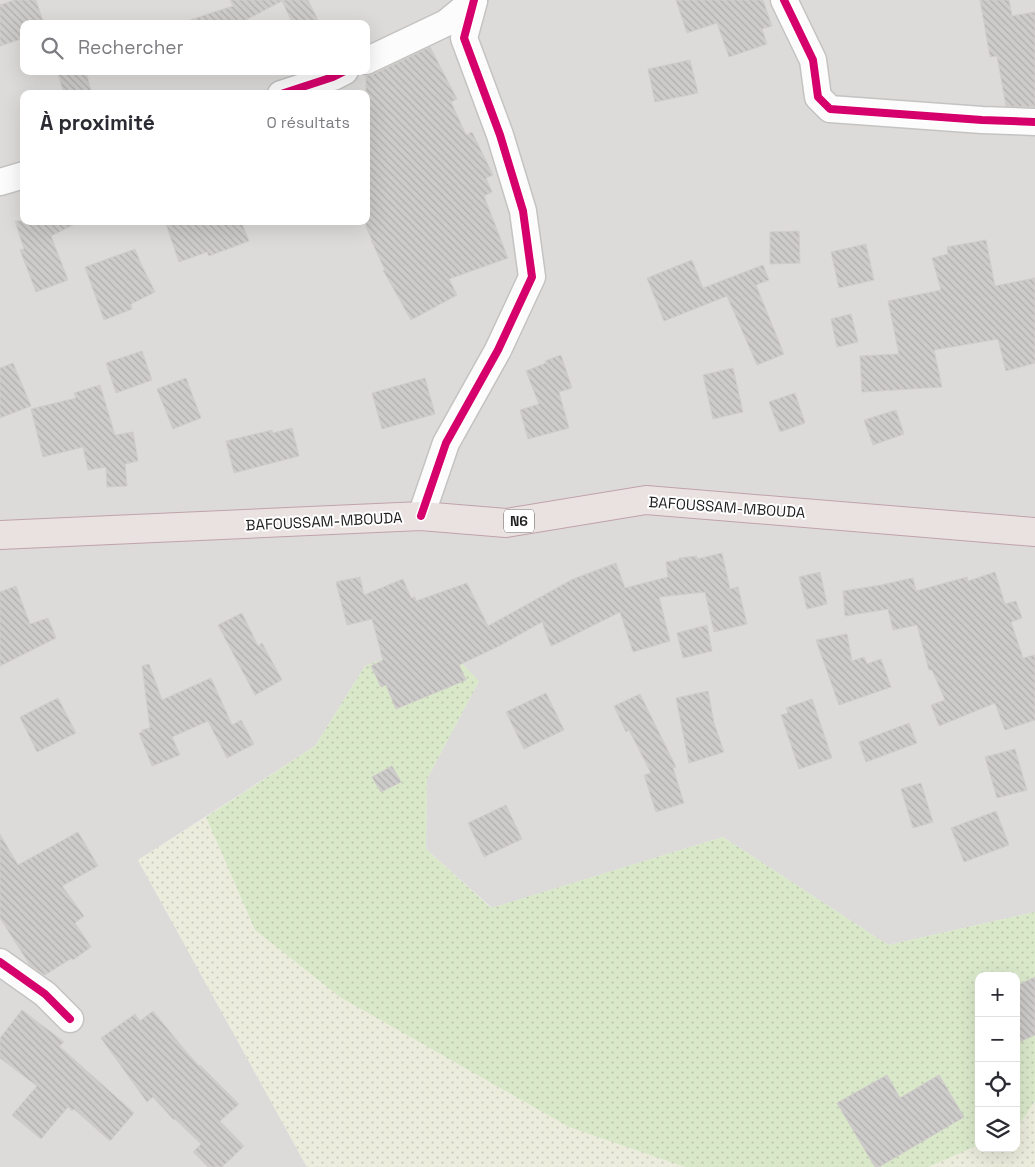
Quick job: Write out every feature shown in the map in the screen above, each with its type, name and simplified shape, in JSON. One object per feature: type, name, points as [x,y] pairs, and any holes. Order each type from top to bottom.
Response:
[{"type":"highway","name":"BAFOUSSAM-MBOUDA","points":[[0,535],[421,516],[506,523],[646,500],[1035,532]]},
{"type":"street","points":[[370,58],[443,11],[474,0]]},
{"type":"street","points":[[421,516],[446,443],[498,350],[532,277],[523,211],[500,135],[464,38],[474,0]]},
{"type":"street","points":[[784,0],[813,60],[818,97],[830,109],[1035,122]]},
{"type":"street","points":[[293,90],[337,75]]},
{"type":"street","points":[[0,182],[20,176]]},
{"type":"street","points":[[0,962],[45,994],[70,1019]]},
{"type":"shaded area","points":[[0,0],[1035,0],[1035,912],[888,945],[723,837],[492,908],[426,849],[427,779],[479,681],[365,666],[315,746],[138,860],[307,1167],[0,1167]]},
{"type":"shaded area","points":[[206,817],[255,930],[569,1127],[685,1167],[307,1167],[138,860]]},
{"type":"shaded area","points":[[1035,1101],[1035,1167],[928,1167],[975,1147],[975,1152],[1020,1152],[1020,1123]]},
{"type":"green space","points":[[436,637],[479,681],[427,779],[426,849],[491,908],[723,837],[888,945],[1035,912],[1035,1101],[1020,1123],[1020,972],[975,972],[975,1147],[928,1167],[685,1167],[569,1127],[340,997],[255,930],[206,817],[315,746],[365,666]]},
{"type":"building","points":[[15,0],[36,0],[43,20],[20,20],[20,39],[0,46],[0,5]]},
{"type":"building","points":[[230,0],[308,0],[318,20],[291,20],[282,1],[246,20],[190,20],[233,6]]},
{"type":"building","points":[[676,0],[763,0],[772,26],[762,29],[767,44],[729,57],[717,23],[687,33]]},
{"type":"building","points":[[980,0],[1009,0],[1012,16],[1035,12],[1035,107],[1006,106],[997,56],[990,57]]},
{"type":"building","points":[[430,47],[457,99],[451,102],[466,135],[472,132],[493,175],[486,178],[492,192],[484,196],[508,258],[449,279],[457,295],[411,320],[383,270],[385,270],[366,227],[366,225],[370,225],[370,90],[366,90],[366,76],[372,75]]},
{"type":"building","points":[[690,60],[698,93],[655,102],[648,69]]},
{"type":"building","points":[[58,75],[87,75],[91,90],[63,90]]},
{"type":"building","points":[[15,221],[20,221],[20,225],[73,225],[51,236],[68,280],[36,292],[20,250],[24,249]]},
{"type":"building","points":[[166,225],[243,225],[249,241],[209,256],[207,252],[179,262]]},
{"type":"building","points":[[799,231],[800,263],[770,264],[770,232]]},
{"type":"building","points":[[986,240],[995,286],[1035,278],[1035,363],[1006,371],[998,339],[934,350],[942,387],[862,392],[860,356],[899,354],[888,301],[941,290],[932,258],[948,254],[947,247]]},
{"type":"building","points":[[866,244],[874,280],[839,288],[831,252]]},
{"type":"building","points":[[135,249],[155,292],[131,304],[132,309],[104,320],[85,267]]},
{"type":"building","points":[[692,260],[703,288],[763,265],[769,280],[756,285],[784,354],[757,365],[727,296],[664,321],[647,278]]},
{"type":"building","points":[[851,314],[858,342],[837,347],[831,319]]},
{"type":"building","points":[[142,351],[152,380],[116,393],[106,363]]},
{"type":"building","points":[[561,355],[572,388],[559,392],[569,428],[528,439],[520,410],[539,404],[526,371]]},
{"type":"building","points":[[13,363],[31,406],[0,418],[0,368]]},
{"type":"building","points":[[733,368],[743,412],[713,419],[703,375]]},
{"type":"building","points":[[186,378],[201,418],[173,429],[157,389]]},
{"type":"building","points":[[425,378],[435,414],[382,429],[372,393]]},
{"type":"building","points":[[100,385],[115,435],[133,432],[138,461],[125,464],[127,486],[107,487],[106,467],[88,470],[83,447],[43,457],[31,409],[76,398],[74,393]]},
{"type":"building","points":[[795,393],[805,423],[780,432],[769,402]]},
{"type":"building","points":[[896,410],[904,434],[873,445],[864,420]]},
{"type":"building","points":[[292,428],[299,456],[234,473],[226,441],[272,430],[273,433]]},
{"type":"building","points":[[722,553],[730,589],[738,587],[747,624],[714,632],[705,592],[659,597],[670,641],[633,652],[620,612],[551,646],[542,622],[499,646],[459,665],[466,680],[396,709],[386,685],[381,687],[371,666],[383,660],[372,619],[347,625],[336,582],[360,577],[364,595],[403,579],[411,598],[415,597],[416,601],[467,583],[488,626],[573,579],[616,563],[625,588],[668,577],[666,562],[697,556],[697,559]]},
{"type":"building","points":[[820,572],[827,604],[807,609],[799,577]]},
{"type":"building","points":[[995,572],[1005,604],[1016,601],[1022,618],[1011,622],[1023,658],[1035,655],[1035,720],[1005,730],[995,703],[939,726],[931,705],[945,700],[932,670],[929,670],[917,625],[893,630],[888,609],[845,616],[843,591],[913,578],[916,591],[967,577],[968,581]]},
{"type":"building","points":[[16,586],[30,624],[48,618],[56,638],[0,666],[0,592]]},
{"type":"building","points":[[242,613],[258,646],[262,643],[282,680],[255,695],[218,625]]},
{"type":"building","points":[[707,625],[712,651],[683,658],[677,633]]},
{"type":"building","points":[[847,634],[852,661],[864,657],[867,664],[881,659],[891,687],[839,705],[816,640]]},
{"type":"building","points":[[149,664],[162,700],[211,678],[232,725],[241,720],[254,744],[227,758],[208,721],[172,737],[180,755],[152,766],[139,733],[150,728],[142,666]]},
{"type":"building","points":[[708,691],[714,723],[724,752],[689,763],[676,698]]},
{"type":"building","points":[[546,693],[564,730],[524,749],[506,712]]},
{"type":"building","points":[[640,694],[676,767],[673,768],[684,803],[656,812],[644,775],[651,773],[629,730],[626,732],[614,706]]},
{"type":"building","points":[[58,698],[76,733],[37,752],[20,717]]},
{"type":"building","points":[[812,699],[832,758],[799,769],[781,715],[788,713],[786,708]]},
{"type":"building","points":[[909,723],[917,743],[866,762],[859,742]]},
{"type":"building","points":[[1015,749],[1027,790],[997,798],[985,757]]},
{"type":"building","points":[[392,766],[401,782],[381,792],[372,777]]},
{"type":"building","points":[[921,783],[933,822],[913,828],[901,789]]},
{"type":"building","points":[[506,805],[522,839],[484,857],[468,823]]},
{"type":"building","points":[[996,811],[1009,845],[964,862],[951,828]]},
{"type":"building","points":[[78,832],[98,866],[62,886],[84,916],[75,923],[91,947],[73,960],[72,958],[45,975],[30,965],[0,918],[0,834],[18,865]]},
{"type":"building","points":[[1035,977],[1035,1035],[1020,1041],[1020,1017],[1020,984]]},
{"type":"building","points":[[22,1010],[64,1042],[59,1046],[134,1113],[110,1141],[74,1109],[72,1111],[68,1107],[41,1139],[12,1115],[37,1086],[0,1058],[0,1038]]},
{"type":"building","points":[[153,1011],[199,1066],[239,1104],[220,1121],[244,1146],[222,1167],[208,1167],[193,1152],[201,1144],[174,1120],[153,1097],[147,1102],[101,1038],[135,1014],[140,1021]]},
{"type":"building","points":[[887,1075],[900,1098],[939,1075],[964,1117],[879,1167],[875,1167],[837,1103]]},
{"type":"cycle path","points":[[421,516],[446,443],[498,350],[532,277],[523,211],[500,135],[464,38],[474,0]]},
{"type":"cycle path","points":[[784,0],[813,60],[818,97],[830,109],[1035,122]]},
{"type":"cycle path","points":[[293,90],[337,75]]},
{"type":"cycle path","points":[[0,962],[45,994],[70,1019]]}]
